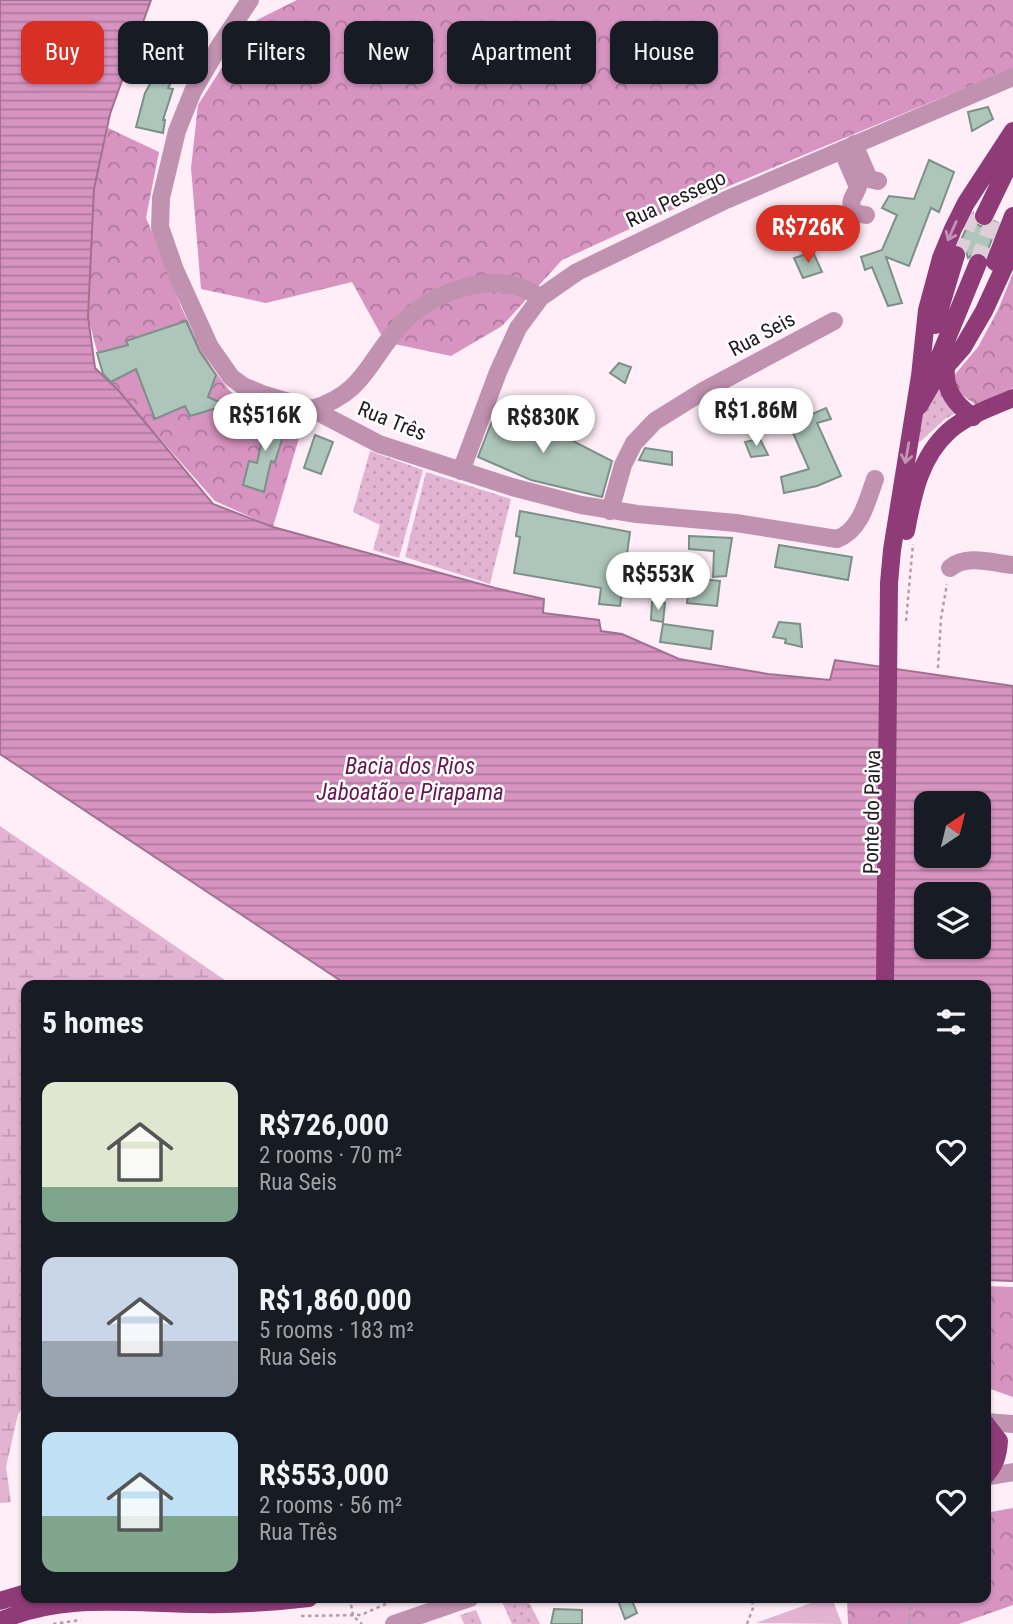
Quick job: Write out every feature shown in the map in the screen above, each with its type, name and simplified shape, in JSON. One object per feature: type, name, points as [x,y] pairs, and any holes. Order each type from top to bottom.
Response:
[{"type":"main road","points":[[933,375],[927,310],[941,258],[966,203],[1013,131]]},
{"type":"main road","points":[[984,216],[1013,140]]},
{"type":"main road","points":[[984,216],[1013,156]]},
{"type":"main road","points":[[984,216],[1013,176]]},
{"type":"main road","points":[[913,417],[933,375],[983,287],[1013,216]]},
{"type":"main road","points":[[933,375],[962,347],[984,311],[1013,248]]},
{"type":"main road","points":[[896,636],[891,550],[913,417],[967,259],[933,375]]},
{"type":"main road","points":[[933,375],[945,379],[949,393],[973,417]]},
{"type":"main road","points":[[896,636],[904,539],[917,481],[932,449],[950,430],[1013,398]]},
{"type":"main road","name":"Ponte do Paiva","points":[[885,980],[896,636]]},
{"type":"main road","name":"Ponte do Paiva","points":[[892,980],[896,636]]},
{"type":"main road","points":[[991,1431],[999,1441],[998,1456],[991,1469]]},
{"type":"main road","points":[[0,1601],[21,1595]]},
{"type":"main road","points":[[0,1621],[35,1608],[62,1603]]},
{"type":"main road","points":[[202,1603],[259,1603]]},
{"type":"street","name":"Rua Três","points":[[250,0],[193,91],[177,131],[161,198],[160,227],[175,270],[210,347],[231,377],[243,386],[265,395],[312,409],[379,444],[461,471],[610,511],[736,523],[837,539],[848,535],[853,529],[875,479]]},
{"type":"street","name":"Rua Pessego","points":[[461,471],[498,372],[518,328],[541,297],[578,272],[726,200],[1013,76]]},
{"type":"street","points":[[848,147],[870,179],[878,181]]},
{"type":"street","points":[[848,147],[858,187],[852,195],[851,207],[855,213],[866,215]]},
{"type":"street","points":[[312,409],[334,402],[355,386],[400,326],[423,306],[462,288],[493,283],[517,286],[541,297]]},
{"type":"street","name":"Rua Seis","points":[[610,511],[623,465],[634,443],[655,421],[705,390],[834,321]]},
{"type":"street","points":[[950,568],[957,562],[969,560],[1013,565]]},
{"type":"street","points":[[991,1423],[1013,1424]]},
{"type":"street","points":[[991,1475],[1013,1472]]},
{"type":"street","points":[[394,1624],[455,1603]]},
{"type":"path","points":[[896,636],[913,538]]},
{"type":"path","points":[[938,668],[941,618],[950,568]]},
{"type":"path","points":[[351,1603],[353,1616],[362,1623]]},
{"type":"path","points":[[747,1624],[752,1603]]},
{"type":"path","points":[[909,1624],[911,1603]]},
{"type":"green space","points":[[297,0],[1013,0],[1013,68],[669,211],[562,260],[502,326],[451,356],[385,342],[352,282],[266,303],[201,289],[191,168],[198,105],[222,67],[222,84],[330,84],[330,21],[257,20]]},
{"type":"green space","points":[[108,128],[159,152],[146,218],[181,307],[213,369],[239,399],[277,403],[306,414],[273,527],[215,501],[103,374],[88,317],[94,189]]},
{"type":"green space","points":[[1013,273],[1013,388],[976,405],[961,394],[952,378],[978,347],[998,310]]},
{"type":"green space","points":[[935,383],[961,410],[945,419],[917,442],[913,424]]},
{"type":"green space","points":[[370,451],[423,470],[399,558],[373,550],[380,525],[353,512]]},
{"type":"green space","points":[[426,472],[511,499],[490,584],[405,557]]},
{"type":"green space","points":[[0,826],[225,980],[21,980],[21,1410],[6,1467],[11,1502],[0,1503]]},
{"type":"green space","points":[[991,1286],[1013,1287],[1013,1397],[991,1389]]},
{"type":"green space","points":[[1013,1508],[1013,1605],[959,1624],[848,1624],[847,1603],[991,1603],[991,1512]]},
{"type":"green space","points":[[502,1603],[530,1603],[540,1624],[512,1624]]},
{"type":"green space","points":[[811,1603],[834,1603],[842,1624],[756,1623]]},
{"type":"green space","points":[[476,1610],[482,1624],[464,1624],[460,1615]]},
{"type":"water","name":"Bacia dos Rios Jaboatão e Pirapama","points":[[0,0],[151,0],[143,21],[118,21],[118,84],[121,84],[110,114],[94,189],[88,317],[95,368],[119,391],[213,504],[273,527],[544,599],[543,613],[599,620],[601,631],[622,634],[679,659],[768,674],[830,680],[835,660],[1013,686],[1013,1281],[991,1280],[991,980],[339,980],[0,754]]},
{"type":"building","points":[[150,84],[170,84],[168,88],[173,89],[163,120],[163,133],[136,127]]},
{"type":"building","points":[[988,107],[993,119],[972,131],[968,112]]},
{"type":"building","points":[[929,160],[954,172],[939,212],[931,208],[909,266],[886,257],[902,303],[888,306],[872,267],[865,270],[861,257],[882,250],[897,215],[882,208],[889,196],[914,199]]},
{"type":"building","points":[[973,214],[974,222],[980,226],[990,226],[994,221],[998,223],[986,255],[976,252],[968,258],[965,248],[959,244]]},
{"type":"building","points":[[813,252],[822,272],[803,278],[794,258]]},
{"type":"building","points":[[186,321],[200,352],[216,375],[208,397],[241,412],[240,429],[215,422],[217,408],[190,416],[185,406],[155,419],[136,369],[111,382],[103,374],[97,353],[128,345],[126,341]]},
{"type":"building","points":[[619,363],[631,367],[625,383],[610,373]]},
{"type":"building","points":[[732,396],[742,422],[722,428],[711,402]]},
{"type":"building","points":[[503,405],[612,461],[602,497],[531,480],[478,457],[492,421]]},
{"type":"building","points":[[826,408],[831,419],[817,423],[841,476],[817,486],[784,493],[781,477],[809,469],[789,424]]},
{"type":"building","points":[[262,416],[287,423],[275,462],[271,461],[264,492],[243,485],[249,461],[257,463],[264,431],[256,429]]},
{"type":"building","points":[[315,435],[333,442],[321,474],[304,468]]},
{"type":"building","points":[[760,439],[768,455],[751,457],[745,442]]},
{"type":"building","points":[[645,448],[672,452],[672,465],[639,460]]},
{"type":"building","points":[[520,511],[630,532],[620,606],[599,604],[601,588],[514,573],[520,537],[516,536]]},
{"type":"building","points":[[689,536],[732,538],[726,576],[713,577],[714,551],[689,549]]},
{"type":"building","points":[[779,545],[852,557],[848,580],[775,567]]},
{"type":"building","points":[[690,578],[720,581],[717,606],[687,603]]},
{"type":"building","points":[[652,602],[665,603],[663,622],[651,620]]},
{"type":"building","points":[[779,622],[800,624],[802,647],[785,643],[786,639],[773,637]]},
{"type":"building","points":[[663,624],[713,631],[711,649],[660,642]]},
{"type":"building","points":[[619,1603],[633,1603],[637,1613],[625,1619]]},
{"type":"building","points":[[554,1609],[582,1610],[582,1624],[551,1624]]},
{"type":"tunnel","points":[[956,255],[972,212]]},
{"type":"tunnel","points":[[978,263],[994,220]]}]
